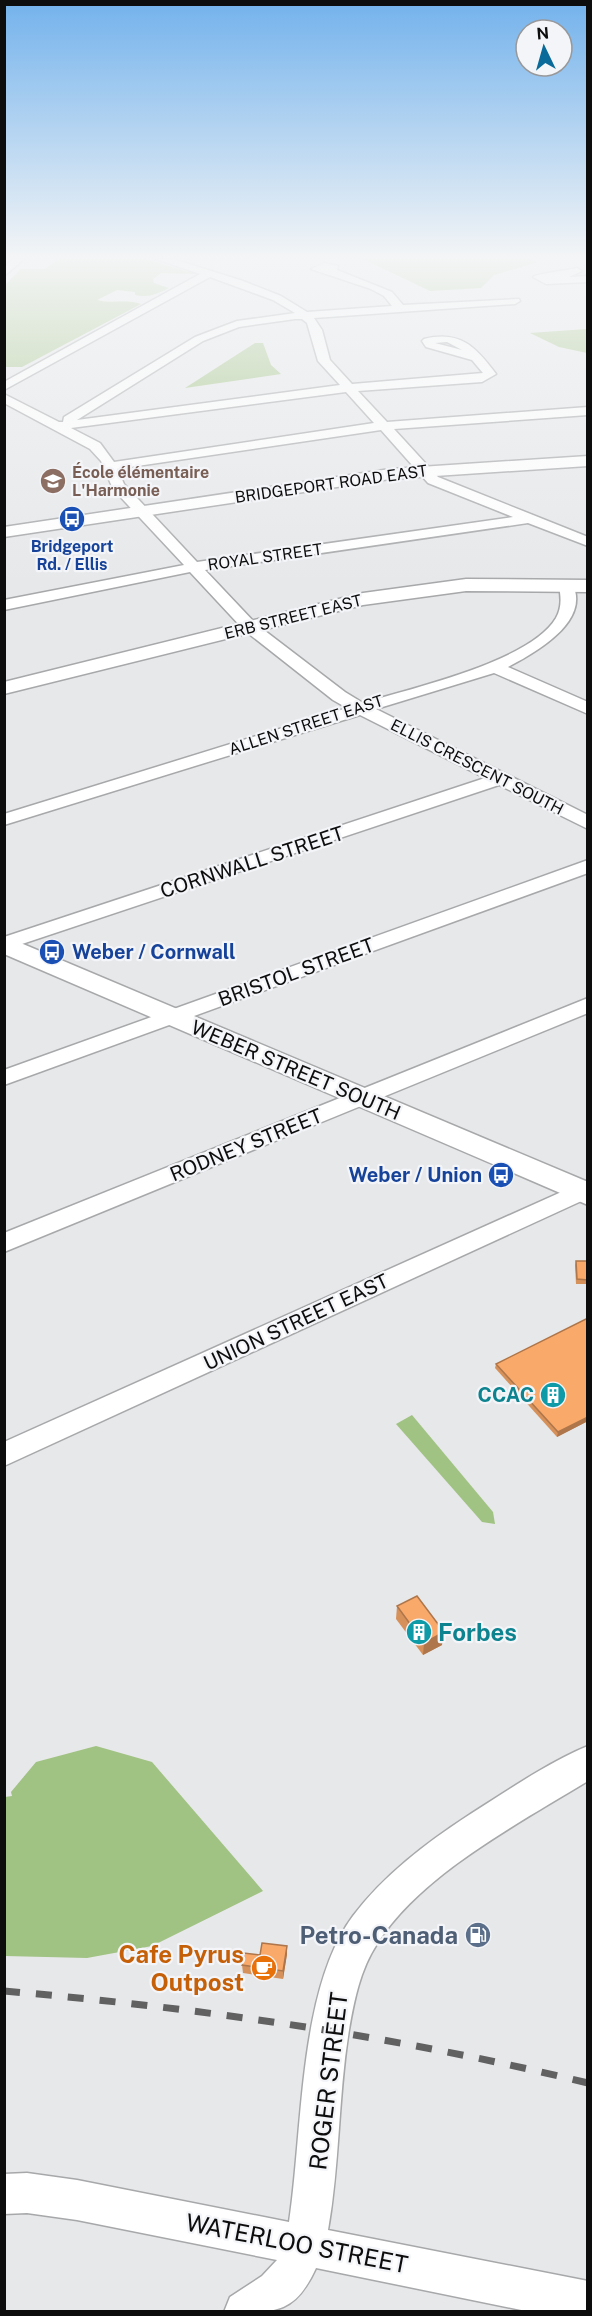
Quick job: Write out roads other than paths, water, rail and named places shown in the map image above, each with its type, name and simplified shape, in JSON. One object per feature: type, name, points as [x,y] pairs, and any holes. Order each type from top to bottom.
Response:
[{"type":"main road","name":"BRIDGEPORT ROAD EAST","points":[[4,532],[424,470],[588,461]]},
{"type":"main road","name":"ERB STREET EAST","points":[[4,688],[363,599],[438,587],[588,586]]},
{"type":"main road","name":"WEBER STREET SOUTH","points":[[4,944],[361,1098],[585,1191]]},
{"type":"street","points":[[4,387],[40,367]]},
{"type":"street","points":[[58,426],[153,367]]},
{"type":"street","points":[[329,367],[382,426],[438,483],[588,542]]},
{"type":"street","points":[[58,426],[348,388],[482,378],[490,374],[485,367]]},
{"type":"street","name":"ELLIS CRESCENT SOUTH","points":[[4,398],[95,446],[105,454],[118,486],[250,627],[339,696],[588,823]]},
{"type":"street","points":[[111,465],[382,426],[588,411]]},
{"type":"street","name":"ROYAL STREET","points":[[4,605],[194,567],[527,519]]},
{"type":"street","name":"ALLEN STREET EAST","points":[[4,820],[495,667],[540,643],[559,626],[570,598],[567,586]]},
{"type":"street","points":[[495,667],[588,709]]},
{"type":"street","name":"CORNWALL STREET","points":[[4,944],[499,779]]},
{"type":"street","name":"BRISTOL STREET","points":[[4,1078],[588,866]]},
{"type":"street","name":"RODNEY STREET","points":[[4,1243],[588,1005]]},
{"type":"street","name":"UNION STREET EAST","points":[[4,1455],[585,1191]]},
{"type":"street","name":"ROGER STREET","points":[[245,2312],[287,2282],[305,2245],[313,2198],[330,2029],[342,1977],[364,1932],[406,1884],[415,1877],[487,1823],[588,1762]]},
{"type":"street","name":"WATERLOO STREET","points":[[4,2194],[27,2193],[77,2200],[588,2302]]},
{"type":"railway","points":[[4,1991],[151,2006],[298,2026],[443,2051],[588,2083]]},
{"type":"place","name":"École élémentaire L'Harmonie","points":[[53,481]]},
{"type":"place","name":"Bridgeport Rd. / Ellis","points":[[72,519]]},
{"type":"place","name":"Weber / Cornwall","points":[[52,952]]},
{"type":"place","name":"Weber / Union","points":[[501,1175]]},
{"type":"place","name":"CCAC","points":[[553,1395]]},
{"type":"place","name":"Forbes","points":[[419,1632]]},
{"type":"place","name":"Petro-Canada","points":[[478,1935]]},
{"type":"place","name":"Cafe Pyrus Outpost","points":[[264,1968]]}]
